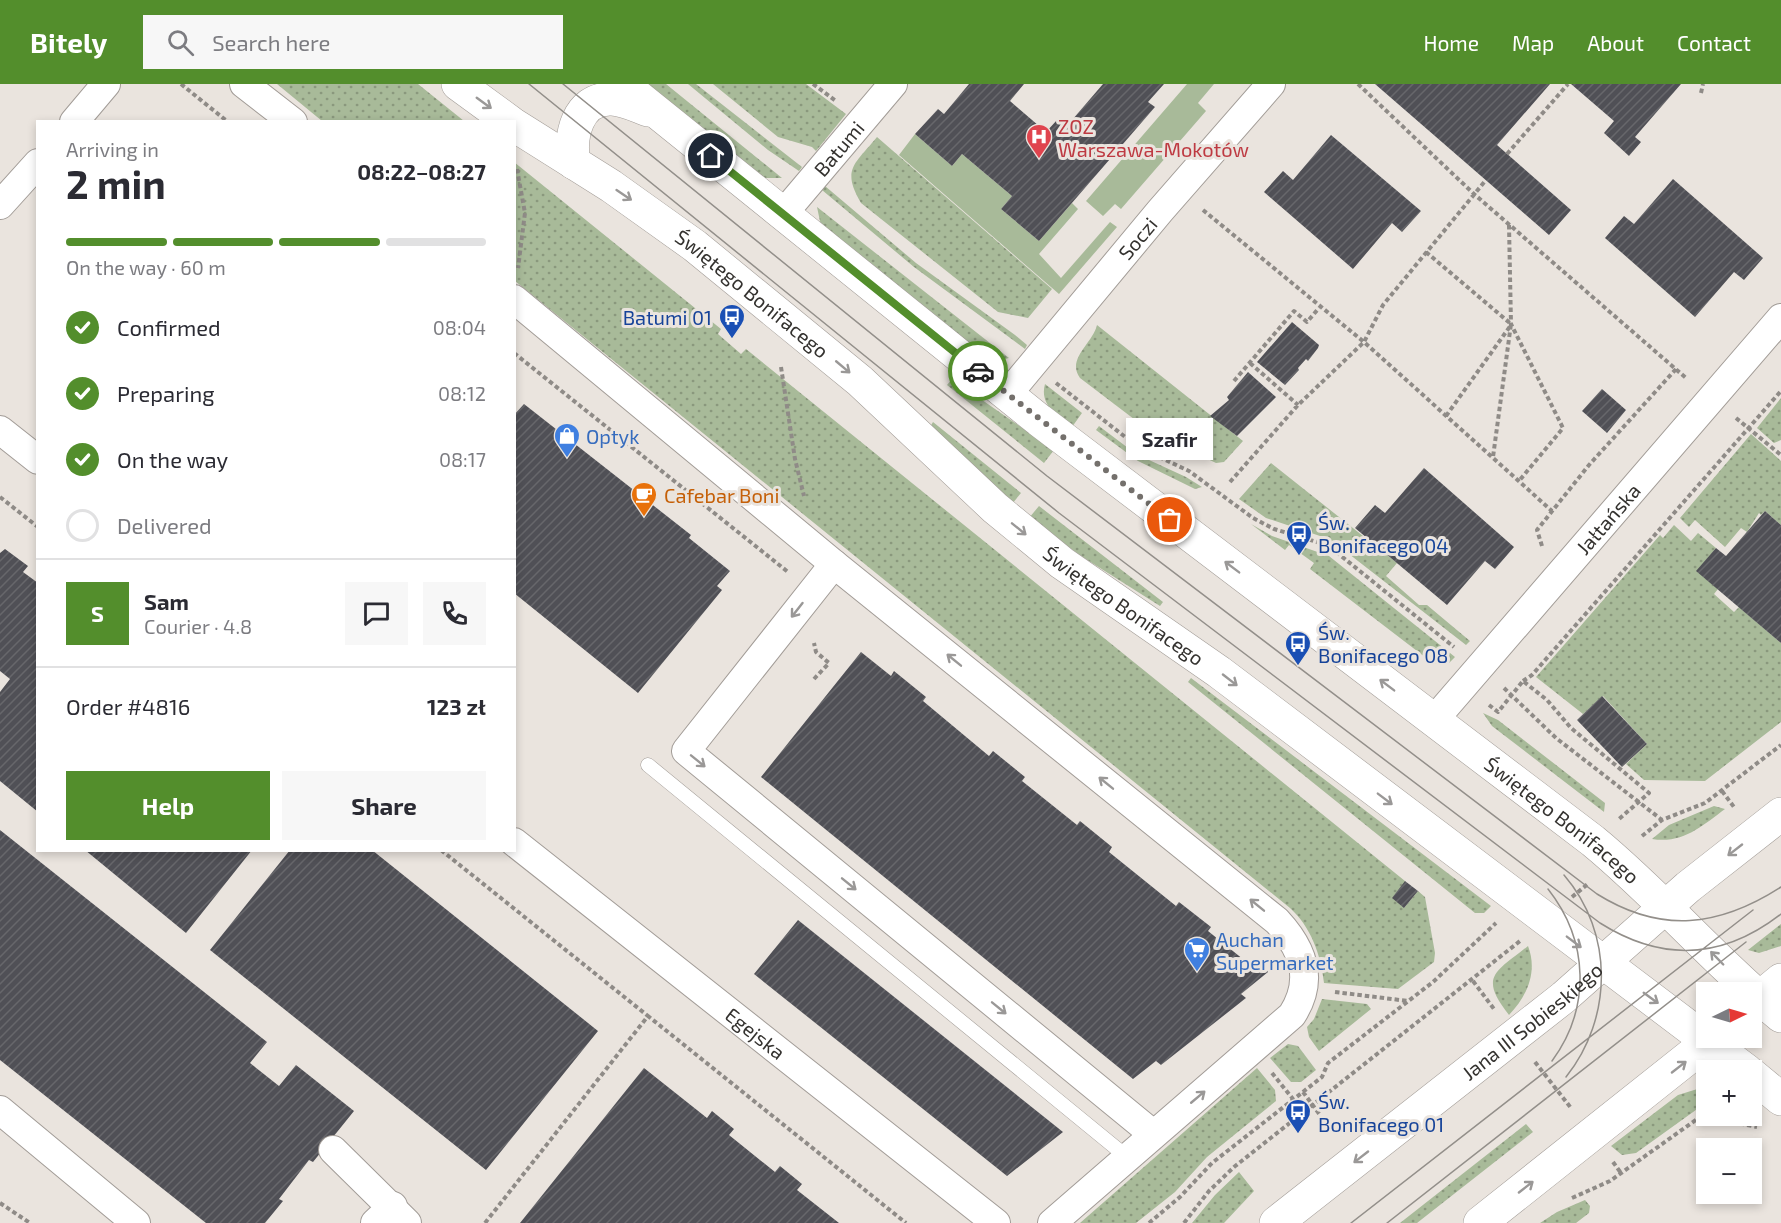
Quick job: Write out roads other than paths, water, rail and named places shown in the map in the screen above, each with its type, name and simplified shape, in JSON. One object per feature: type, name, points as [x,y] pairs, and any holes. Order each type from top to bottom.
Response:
[{"type":"street","points":[[76,120],[106,84]]},
{"type":"street","points":[[244,84],[290,120]]},
{"type":"street","points":[[458,84],[507,120]]},
{"type":"street","name":"Świętego Bonifacego","points":[[622,84],[1007,395],[1600,848],[1768,1000]]},
{"type":"street","name":"Batumi","points":[[783,214],[893,84]]},
{"type":"street","name":"Soczi","points":[[1007,395],[1271,84]]},
{"type":"street","points":[[574,163],[573,128],[585,112],[596,103],[619,99],[657,113]]},
{"type":"street","name":"Świętego Bonifacego","points":[[516,126],[663,222],[841,364],[987,501],[1045,550],[1219,672],[1604,963],[1696,1028]]},
{"type":"street","points":[[0,205],[36,165]]},
{"type":"street","points":[[516,301],[825,557],[1268,914],[1293,939],[1303,963],[1304,975],[1299,1004],[1283,1025],[1153,1134],[1052,1223]]},
{"type":"street","name":"Jałtańska","points":[[1434,720],[1781,318]]},
{"type":"street","points":[[0,430],[36,458]]},
{"type":"street","points":[[825,557],[686,751],[1153,1134]]},
{"type":"street","name":"Jana III Sobieskiego","points":[[1276,1223],[1604,963],[1666,907],[1781,814]]},
{"type":"street","name":"Egejska","points":[[516,844],[996,1223]]},
{"type":"street","points":[[1480,1223],[1701,1048]]},
{"type":"street","name":"Świętego Bonifacego","points":[[1722,1048],[1735,1060]]},
{"type":"street","points":[[1762,1083],[1781,1099]]},
{"type":"street","points":[[0,1110],[136,1223]]},
{"type":"street","points":[[333,1150],[392,1217]]},
{"type":"lane","points":[[648,765],[1127,1157]]},
{"type":"tram line","points":[[529,84],[1059,513],[1600,923],[1623,936],[1646,945],[1692,950],[1714,947],[1737,940],[1781,914]]},
{"type":"tram line","points":[[563,84],[1047,476],[1597,894],[1621,907],[1644,915],[1667,920],[1690,920],[1735,911],[1781,887]]},
{"type":"tram line","points":[[1564,875],[1580,898],[1592,923],[1599,949],[1601,976],[1599,1002],[1593,1029],[1566,1077]]},
{"type":"tram line","points":[[1548,889],[1562,909],[1571,930],[1578,952],[1580,975],[1579,997],[1574,1019],[1565,1041],[1552,1061]]},
{"type":"tram line","points":[[1351,1223],[1753,910]]},
{"type":"tram line","points":[[1387,1223],[1746,942]]},
{"type":"place","name":"ZOZ Warszawa-Mokotów","points":[[1039,160]]},
{"type":"place","name":"Batumi 01","points":[[732,340]]},
{"type":"place","name":"Optyk","points":[[567,459]]},
{"type":"place","name":"Cafebar Boni","points":[[644,518]]},
{"type":"place","name":"Szafir","points":[[1170,520]]},
{"type":"place","name":"Św. Bonifacego 04","points":[[1299,557]]},
{"type":"place","name":"Św. Bonifacego 08","points":[[1298,667]]},
{"type":"place","name":"Auchan Supermarket","points":[[1197,973]]},
{"type":"place","name":"Św. Bonifacego 01","points":[[1298,1135]]}]
